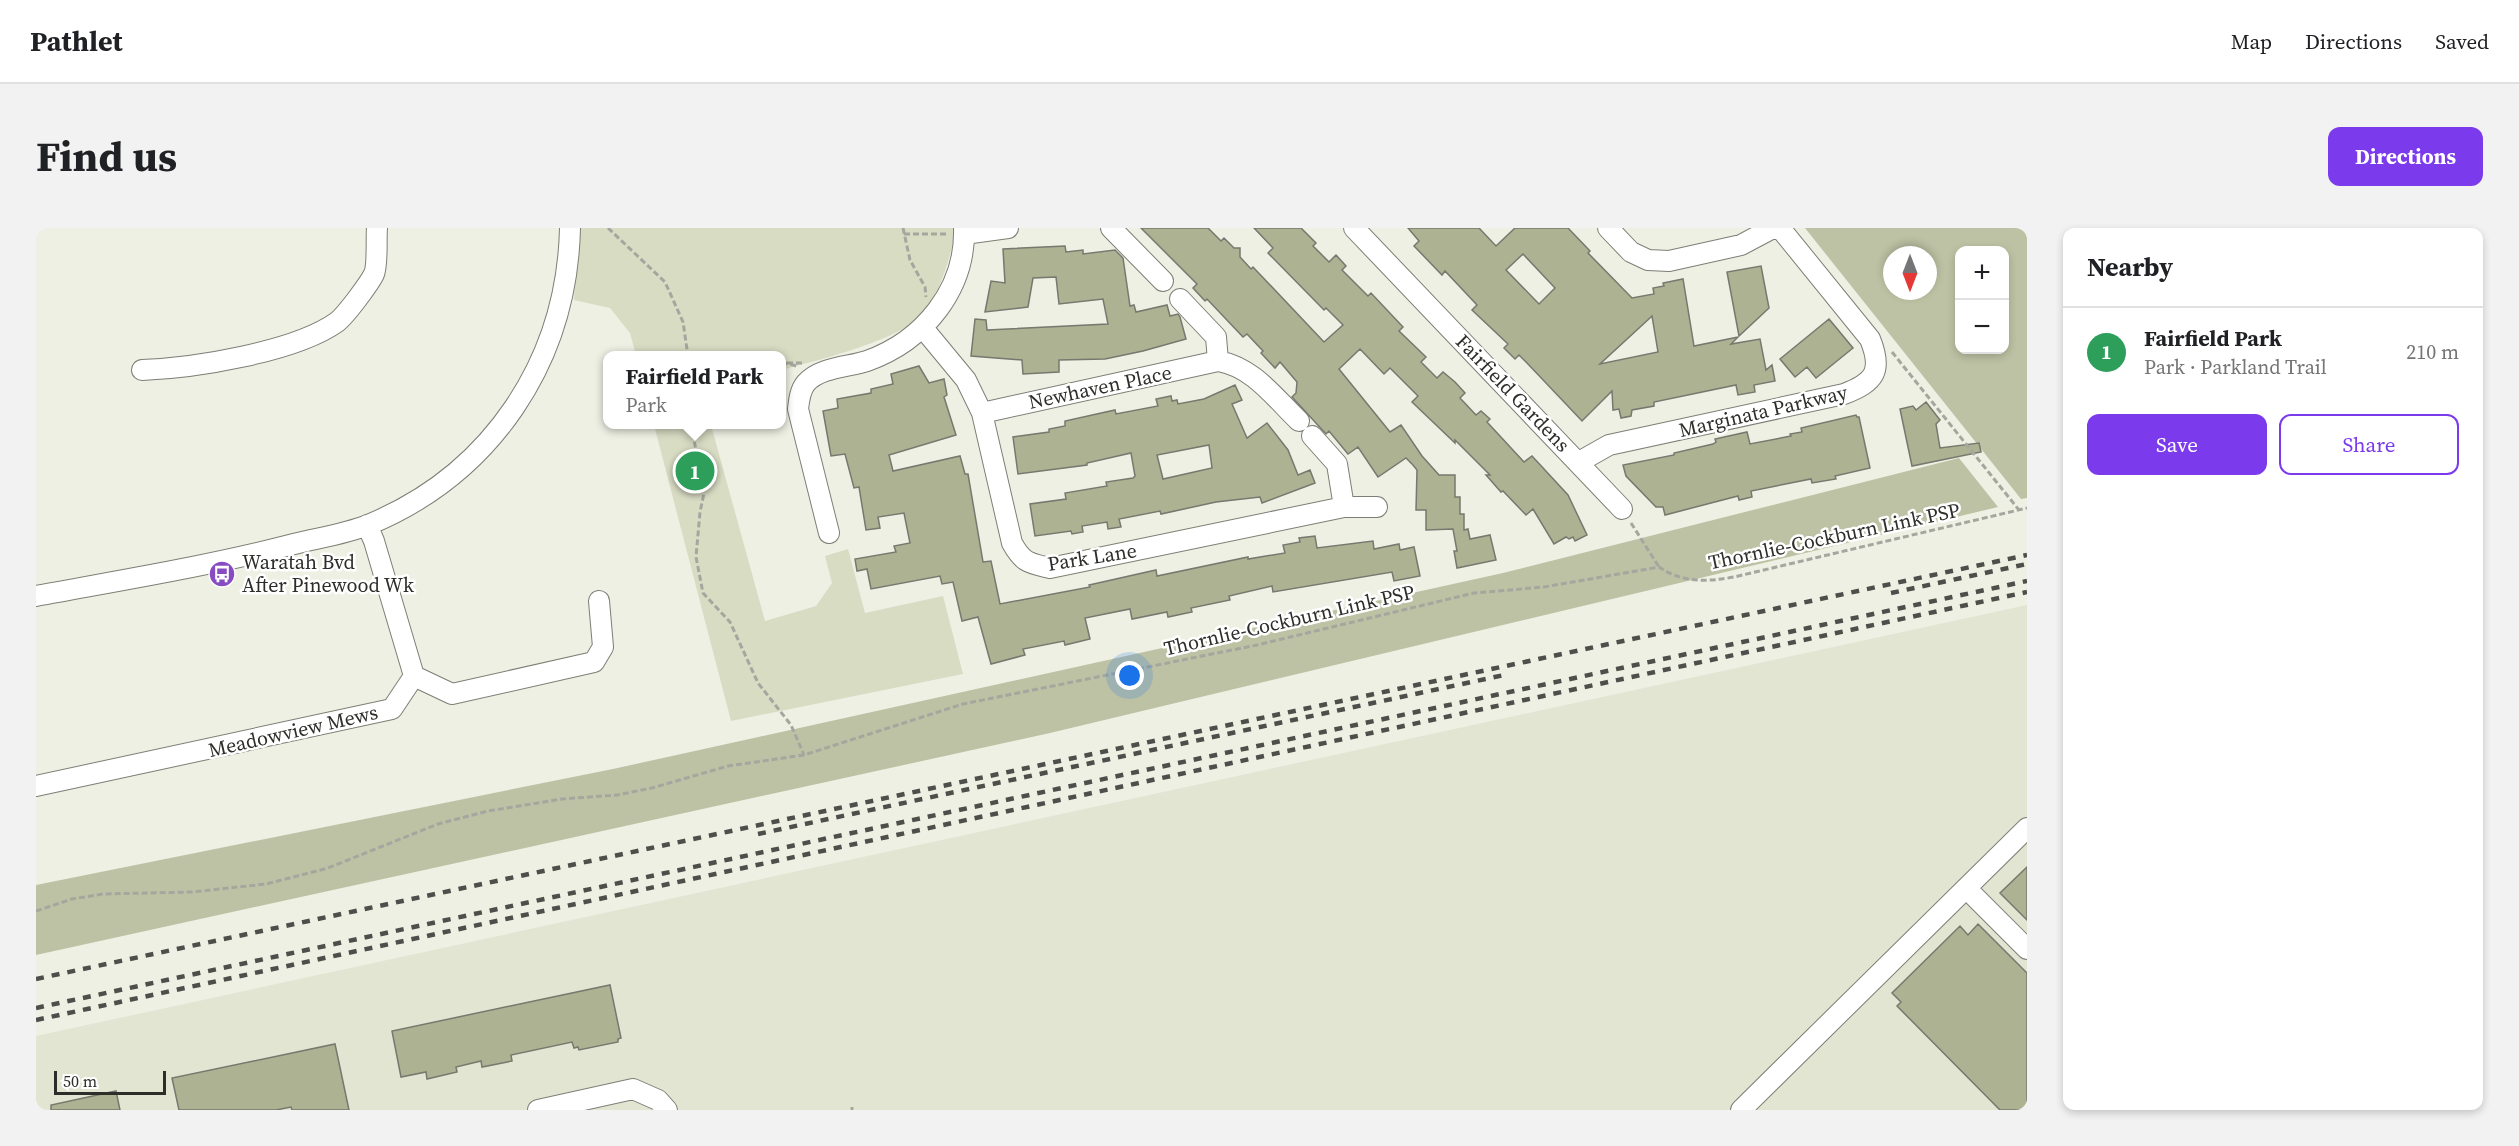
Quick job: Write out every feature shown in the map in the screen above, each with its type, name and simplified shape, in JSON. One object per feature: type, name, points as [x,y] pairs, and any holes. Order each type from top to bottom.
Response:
[{"type":"street","points":[[142,370],[179,368],[252,353],[302,340],[339,321],[375,273],[377,228]]},
{"type":"street","points":[[36,596],[252,555],[367,525],[429,493],[462,468],[500,429],[542,360],[551,336],[566,278],[570,228]]},
{"type":"street","points":[[829,533],[798,409],[800,393],[807,382],[821,373],[867,361],[901,345],[923,328],[935,315],[951,288],[961,257],[964,231],[1008,228]]},
{"type":"street","points":[[1111,228],[1163,281]]},
{"type":"street","name":"Fairfield Gardens","points":[[1354,228],[1622,509]]},
{"type":"street","points":[[1608,228],[1631,252],[1648,260],[1669,261],[1741,246],[1773,228]]},
{"type":"street","name":"Marginata Parkway","points":[[1579,462],[1609,445],[1829,397],[1865,386],[1875,372],[1876,353],[1870,339],[1780,228]]},
{"type":"street","points":[[1180,299],[1216,337],[1218,361],[1235,364],[1250,373],[1299,421]]},
{"type":"street","name":"Park Lane","points":[[923,328],[966,380],[982,413],[1012,543],[1020,558],[1032,564],[1050,568],[1344,507],[1377,507]]},
{"type":"street","name":"Newhaven Place","points":[[982,413],[1218,361]]},
{"type":"street","points":[[1312,436],[1338,464],[1344,507]]},
{"type":"street","points":[[367,525],[375,541],[414,676],[452,694],[594,662],[603,647],[599,601]]},
{"type":"street","name":"Meadowview Mews","points":[[36,786],[392,709],[414,676]]},
{"type":"street","points":[[1741,1110],[2027,828]]},
{"type":"street","points":[[1966,888],[2027,949]]},
{"type":"street","points":[[538,1110],[633,1089],[658,1100],[667,1110]]},
{"type":"path","points":[[608,228],[665,282],[683,322],[687,351]]},
{"type":"path","points":[[903,228],[910,260],[925,287],[927,300]]},
{"type":"path","points":[[904,234],[964,231]]},
{"type":"path","points":[[1886,344],[2019,510]]},
{"type":"path","points":[[692,429],[704,493],[696,557],[703,592],[730,622],[758,683],[791,725],[804,756]]},
{"type":"path","name":"Thornlie-Cockburn Link PSP","points":[[36,911],[72,899],[102,894],[192,892],[266,884],[328,868],[438,824],[468,816],[562,799],[628,792],[728,766],[804,756],[963,705],[1257,645],[1474,593],[1563,584],[1659,567],[1674,577],[1708,581],[1734,577],[2027,508]]},
{"type":"path","points":[[1622,509],[1659,567]]},
{"type":"shaded area","points":[[578,228],[956,228],[941,282],[926,310],[915,321],[900,331],[859,348],[786,369],[786,351],[635,351],[630,333],[610,308],[574,300]]},
{"type":"shaded area","points":[[1805,228],[2027,228],[2027,498],[2021,499]]},
{"type":"shaded area","points":[[655,429],[712,429],[765,621],[816,606],[832,583],[825,556],[848,549],[865,613],[943,596],[963,674],[731,721]]},
{"type":"shaded area","points":[[1959,458],[1998,507],[1050,733],[36,955],[36,885],[613,769],[1503,573]]},
{"type":"shaded area","points":[[2027,605],[2027,1110],[36,1110],[36,1036]]},
{"type":"building","points":[[1141,228],[1208,228],[1221,241],[1224,238],[1234,248],[1240,248],[1240,257],[1251,269],[1253,267],[1324,342],[1343,325],[1326,308],[1324,310],[1268,253],[1273,248],[1254,228],[1301,228],[1316,243],[1313,246],[1329,262],[1336,255],[1346,266],[1342,270],[1368,296],[1371,293],[1403,327],[1399,331],[1426,357],[1421,362],[1437,378],[1443,372],[1455,382],[1465,393],[1460,398],[1476,415],[1481,411],[1490,419],[1487,422],[1524,462],[1532,456],[1568,495],[1587,535],[1575,541],[1573,537],[1569,539],[1566,537],[1554,544],[1533,509],[1526,515],[1503,491],[1501,492],[1486,475],[1490,475],[1412,402],[1418,396],[1390,368],[1384,374],[1360,349],[1339,369],[1390,432],[1401,425],[1422,456],[1439,475],[1455,475],[1455,497],[1460,497],[1460,514],[1464,514],[1464,530],[1468,529],[1470,539],[1490,535],[1496,560],[1457,568],[1453,529],[1426,530],[1426,510],[1416,510],[1417,470],[1413,465],[1406,458],[1378,477],[1358,447],[1348,454],[1329,431],[1326,434],[1292,397],[1296,393],[1297,382],[1280,362],[1275,368],[1247,334],[1243,337],[1207,299],[1205,301],[1193,288],[1197,284]]},
{"type":"building","points":[[1408,228],[1479,228],[1496,246],[1515,228],[1568,228],[1590,251],[1588,253],[1632,298],[1654,294],[1653,288],[1664,286],[1663,283],[1683,279],[1694,346],[1738,337],[1731,344],[1760,339],[1766,370],[1772,365],[1775,381],[1754,385],[1755,392],[1738,395],[1736,385],[1654,402],[1654,406],[1632,410],[1631,416],[1621,418],[1619,409],[1613,410],[1612,391],[1582,421],[1519,355],[1515,359],[1504,348],[1508,344],[1472,310],[1477,305],[1445,271],[1442,275],[1414,246],[1419,241]],"holes":[[[1523,254],[1555,288],[1539,304],[1506,270]],[[1651,317],[1658,352],[1600,364]]]},
{"type":"building","points":[[1065,246],[1066,252],[1083,250],[1083,254],[1115,250],[1123,258],[1130,306],[1134,305],[1136,312],[1167,305],[1170,316],[1178,314],[1180,317],[1186,339],[1105,359],[1059,360],[1059,372],[1023,374],[1022,360],[971,356],[975,319],[986,320],[987,330],[1108,324],[1103,299],[1059,304],[1056,277],[1033,278],[1028,307],[985,312],[991,281],[1005,283],[1003,249]]},
{"type":"building","points":[[1761,266],[1769,308],[1739,336],[1727,272]]},
{"type":"building","points":[[1829,319],[1853,348],[1816,378],[1807,367],[1795,377],[1780,359]]},
{"type":"building","points":[[919,366],[929,383],[944,379],[947,395],[944,397],[956,435],[889,455],[893,471],[960,456],[965,474],[968,474],[983,562],[991,561],[1000,604],[1090,587],[1089,585],[1156,570],[1157,576],[1248,557],[1248,559],[1285,553],[1283,545],[1300,542],[1299,538],[1315,536],[1317,548],[1373,541],[1374,549],[1399,544],[1400,550],[1414,547],[1420,576],[1394,581],[1392,572],[1273,592],[1272,586],[1229,596],[1230,600],[1191,608],[1192,612],[1168,617],[1167,612],[1132,619],[1130,609],[1085,618],[1090,639],[1065,645],[1064,641],[1023,649],[1025,655],[991,664],[978,617],[962,621],[953,582],[942,584],[940,576],[871,589],[867,569],[857,571],[855,559],[896,552],[894,546],[910,543],[904,513],[878,517],[880,528],[866,530],[859,487],[854,488],[845,454],[831,456],[823,411],[838,408],[837,399],[871,393],[871,389],[893,384],[891,374]]},
{"type":"building","points":[[1235,385],[1242,400],[1232,404],[1247,438],[1267,423],[1288,450],[1298,475],[1310,470],[1315,483],[1262,503],[1260,497],[1216,502],[1161,514],[1160,511],[1119,519],[1121,527],[1108,529],[1107,522],[1082,526],[1083,532],[1072,534],[1071,531],[1035,536],[1030,504],[1066,499],[1065,493],[1107,486],[1106,482],[1133,478],[1135,476],[1131,453],[1087,463],[1087,465],[1018,474],[1013,437],[1049,432],[1049,429],[1065,426],[1065,421],[1115,410],[1116,414],[1158,406],[1156,399],[1171,396],[1172,401],[1177,400],[1178,404],[1204,399]],"holes":[[[1209,445],[1212,468],[1163,479],[1157,455]]]},
{"type":"building","points":[[1926,402],[1940,420],[1936,424],[1940,448],[1979,443],[1981,452],[1912,466],[1900,409],[1913,406],[1916,410]]},
{"type":"building","points":[[1856,415],[1859,417],[1870,468],[1835,476],[1836,479],[1812,483],[1811,479],[1751,491],[1752,497],[1739,500],[1738,496],[1665,515],[1663,507],[1656,507],[1626,476],[1623,465],[1674,455],[1674,453],[1713,444],[1716,442],[1715,439],[1747,432],[1750,444],[1791,436],[1790,434],[1802,432],[1801,428]]},
{"type":"building","points":[[2027,867],[2027,920],[2000,893]]},
{"type":"building","points":[[1978,924],[2027,973],[2027,1110],[2000,1110],[1897,1006],[1901,1002],[1892,993],[1960,926],[1968,935]]},
{"type":"building","points":[[610,985],[621,1038],[618,1042],[579,1050],[578,1047],[574,1048],[572,1042],[511,1055],[512,1061],[482,1067],[481,1061],[456,1067],[457,1072],[427,1079],[426,1072],[401,1077],[392,1031]]},
{"type":"building","points":[[335,1044],[349,1110],[292,1110],[291,1107],[276,1110],[179,1110],[172,1078]]},
{"type":"building","points":[[116,1091],[120,1110],[51,1110],[51,1105]]},
{"type":"railway","points":[[36,979],[2027,555]]},
{"type":"railway","points":[[1891,593],[2027,564]]},
{"type":"railway","points":[[36,1008],[2027,581]]},
{"type":"railway","points":[[36,1020],[2027,592]]},
{"type":"railway","points":[[758,834],[1509,674]]},
{"type":"place","name":"Fairfield Park","points":[[695,471]]},
{"type":"place","name":"Waratah Bvd After Pinewood Wk","points":[[222,574]]}]
